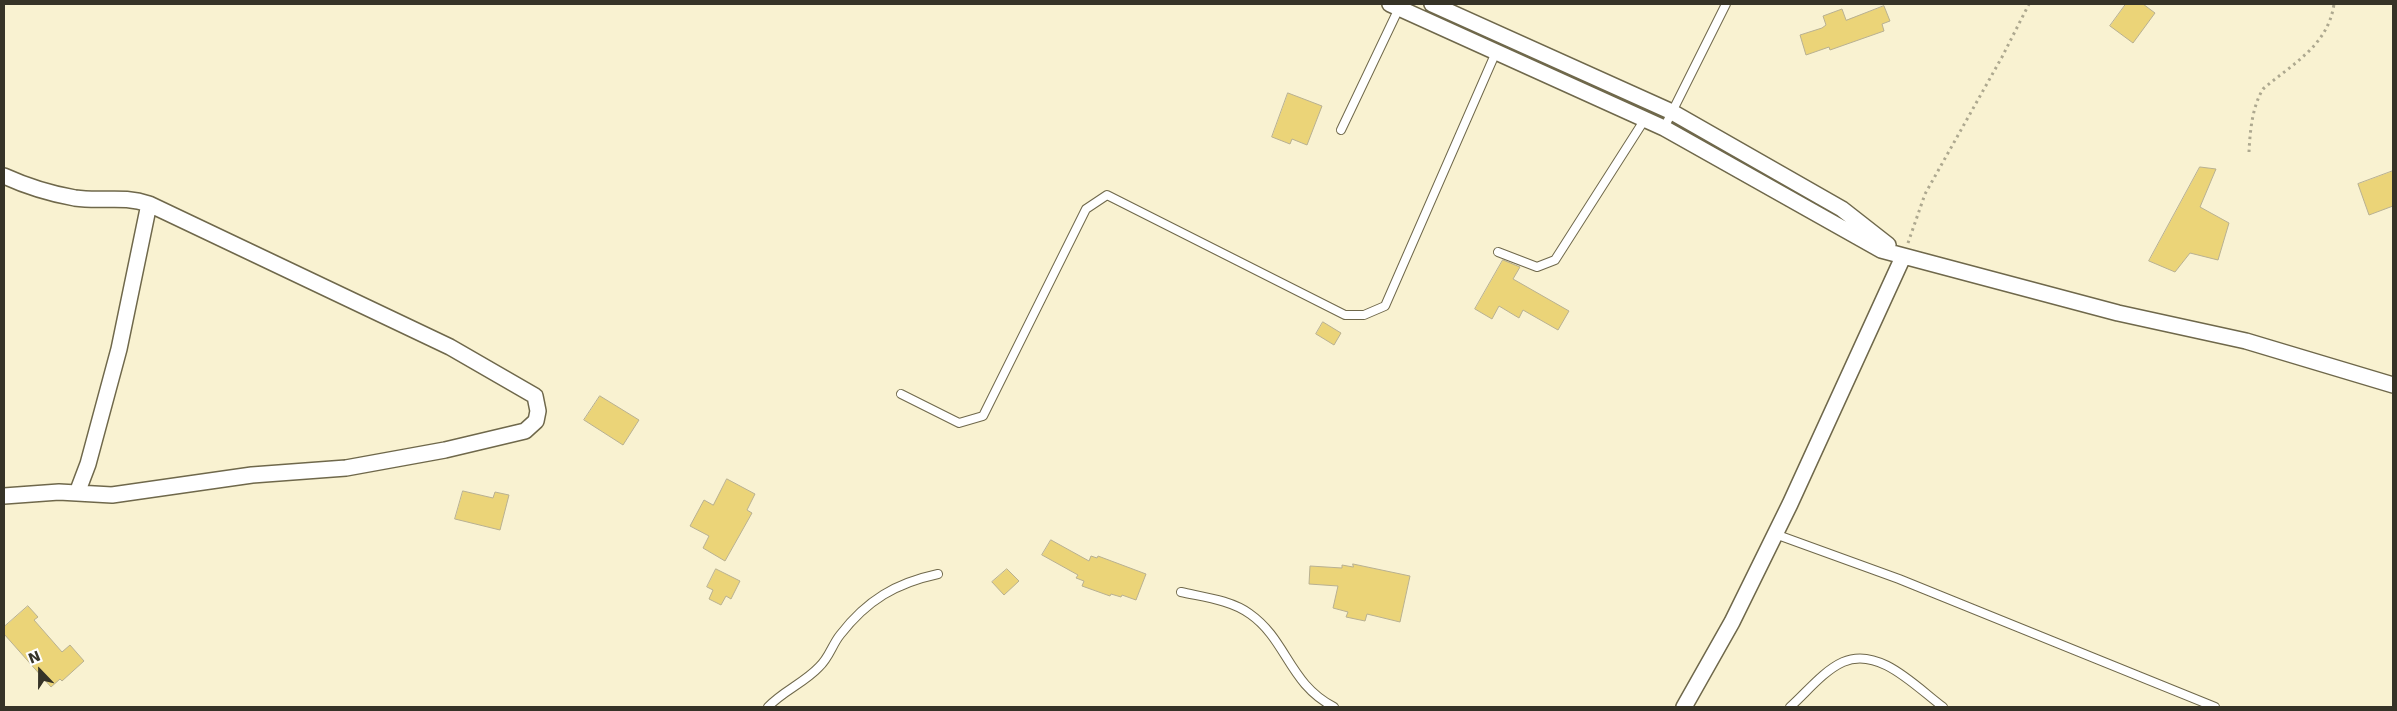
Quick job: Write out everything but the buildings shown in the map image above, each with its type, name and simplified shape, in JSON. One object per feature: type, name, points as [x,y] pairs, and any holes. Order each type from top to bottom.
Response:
[{"type":"street","points":[[1432,4],[1672,112],[1842,208],[1903,257]]},
{"type":"street","points":[[1396,5],[1664,128],[1881,250],[2118,313],[2246,341],[2393,385]]},
{"type":"street","points":[[4,176],[17,182],[75,198],[122,197],[149,204],[450,347],[535,396],[538,411],[536,422],[525,431],[445,450],[346,468],[252,475],[112,495],[77,493],[4,496]]},
{"type":"street","points":[[77,493],[88,464],[119,349],[149,204]]},
{"type":"street","points":[[1684,707],[1732,622],[1775,534],[1903,257]]},
{"type":"lane","points":[[1664,128],[1726,4]]},
{"type":"lane","points":[[1342,130],[1396,5]]},
{"type":"lane","points":[[901,394],[959,423],[983,416],[1086,209],[1107,195],[1346,314],[1364,315],[1385,306],[1496,52]]},
{"type":"lane","points":[[1498,252],[1537,267],[1555,260],[1645,119]]},
{"type":"lane","points":[[1775,534],[1918,587],[2215,707]]},
{"type":"lane","points":[[768,707],[776,698],[808,679],[825,662],[838,636],[888,590],[912,580],[938,574]]},
{"type":"lane","points":[[1181,592],[1233,605],[1249,613],[1272,636],[1304,686],[1324,702],[1334,707]]},
{"type":"lane","points":[[1790,707],[1823,676],[1843,662],[1869,658],[1889,666],[1943,707]]},
{"type":"path","points":[[1903,257],[1925,194],[2002,57],[2029,4]]},
{"type":"path","points":[[2249,152],[2250,131],[2258,96],[2263,89],[2308,54],[2323,36],[2334,4]]}]
